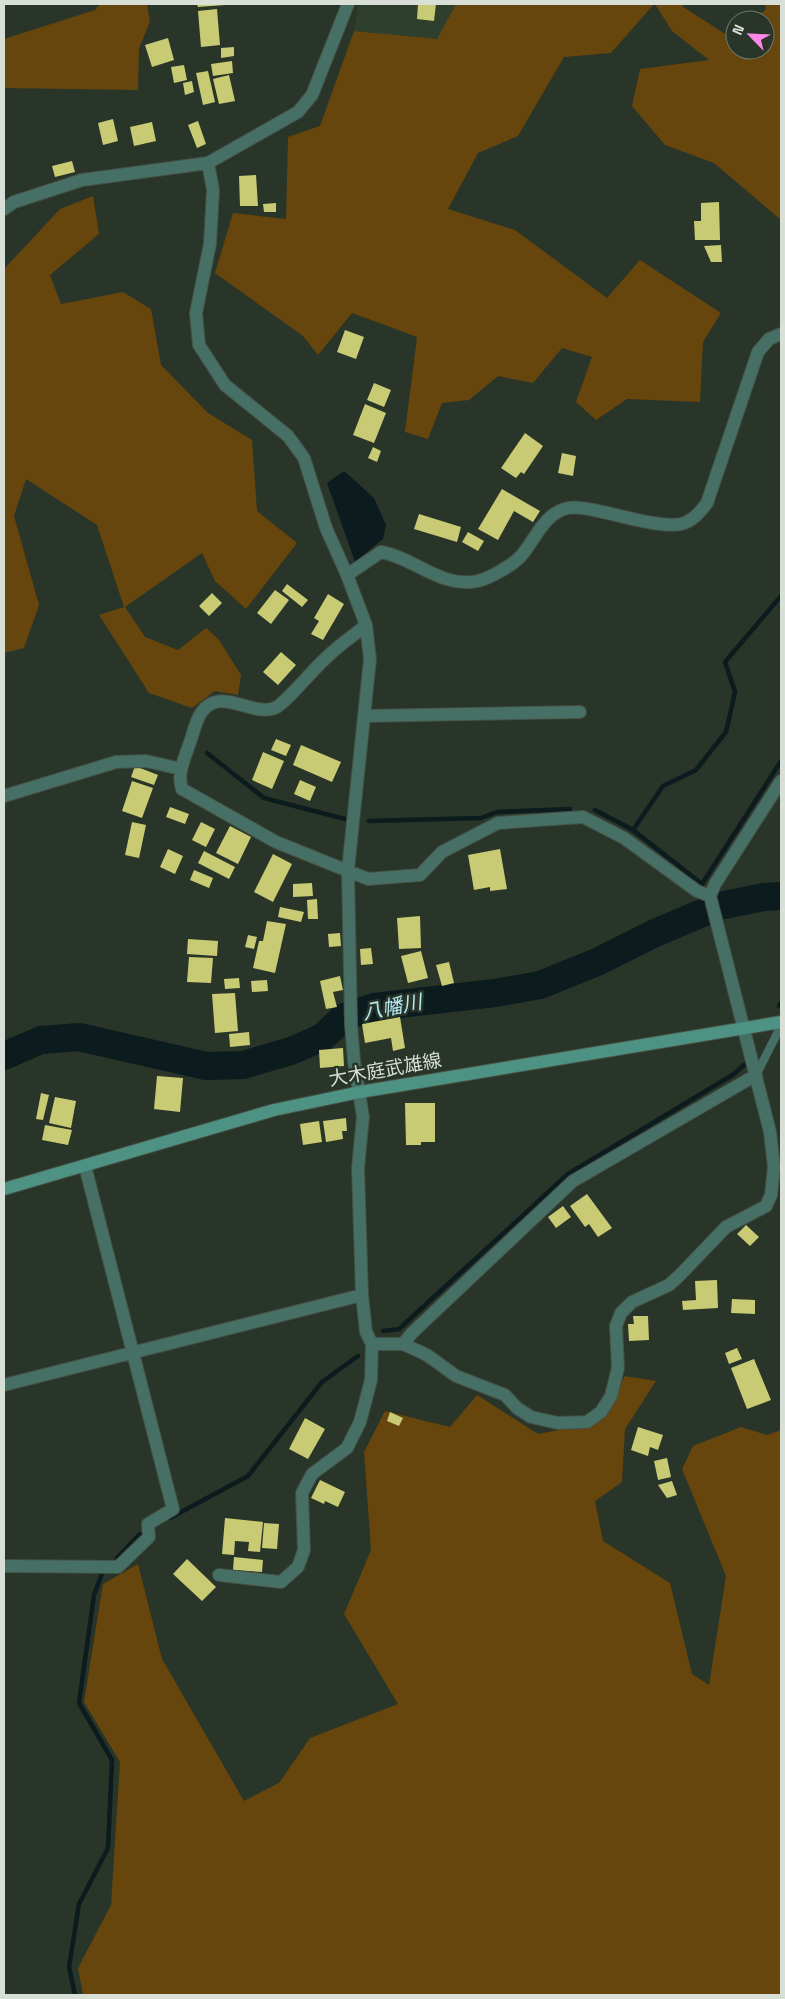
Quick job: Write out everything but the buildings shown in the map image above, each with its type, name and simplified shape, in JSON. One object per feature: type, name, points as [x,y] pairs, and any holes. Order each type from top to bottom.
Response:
[{"type":"main road","name":"大木庭武雄線","points":[[4,1189],[274,1110],[360,1092],[781,1024]]},
{"type":"street","points":[[4,209],[14,202],[82,180],[208,163],[298,112],[312,95],[348,4]]},
{"type":"street","points":[[208,163],[213,190],[210,244],[196,313],[199,345],[225,385],[288,436],[304,458],[326,528],[366,625],[370,659],[348,870],[351,1024],[354,1062],[363,1117],[358,1168],[362,1295],[366,1332],[372,1344],[371,1380],[360,1422],[347,1448],[312,1474],[302,1494],[304,1550],[298,1567],[281,1582],[219,1575]]},
{"type":"street","points":[[347,576],[381,552],[394,554],[437,576],[457,582],[479,581],[505,568],[520,557],[551,516],[567,508],[581,508],[664,524],[682,524],[698,516],[707,503],[758,352],[769,339],[781,334]]},
{"type":"street","points":[[366,625],[327,657],[277,707],[260,711],[228,701],[216,701],[207,706],[200,715],[181,769],[179,780],[182,789],[276,842],[368,879],[420,875],[442,852],[498,823],[583,817],[624,838],[696,891],[710,896]]},
{"type":"street","points":[[364,716],[580,712]]},
{"type":"street","points":[[4,796],[116,762],[146,761],[181,769]]},
{"type":"street","points":[[372,1344],[403,1344],[427,1355],[456,1376],[505,1395],[516,1408],[531,1417],[558,1423],[586,1422],[600,1412],[611,1396],[618,1368],[616,1326],[621,1313],[632,1302],[669,1285],[726,1227],[766,1206],[771,1195],[776,1132],[756,1075],[743,1029],[710,896],[715,884],[781,781]]},
{"type":"street","points":[[403,1344],[412,1333],[573,1181],[756,1075]]},
{"type":"street","points":[[4,1566],[118,1567],[149,1537],[148,1524],[173,1509],[85,1166]]},
{"type":"street","points":[[4,1385],[362,1295]]},
{"type":"lane","points":[[756,1075],[781,1024]]},
{"type":"shaded area","points":[[100,4],[147,4],[150,22],[139,48],[138,90],[4,88],[4,39],[95,10]]},
{"type":"shaded area","points":[[358,4],[456,4],[437,40],[354,31]]},
{"type":"shaded area","points":[[456,4],[654,4],[611,53],[564,57],[518,136],[478,153],[448,209],[515,230],[607,298],[640,260],[721,313],[703,342],[700,402],[627,399],[596,420],[576,402],[592,357],[562,348],[533,383],[498,376],[469,400],[442,403],[428,439],[405,432],[417,337],[352,313],[318,355],[303,336],[215,273],[233,213],[286,219],[288,137],[320,126],[354,31],[437,39]]},
{"type":"shaded area","points":[[655,4],[683,4],[683,7],[725,34],[725,60],[775,60],[775,10],[765,10],[765,4],[781,4],[781,220],[714,163],[665,145],[632,106],[640,69],[709,60],[672,31]]},
{"type":"shaded area","points":[[93,196],[99,234],[50,275],[61,304],[123,292],[151,309],[161,365],[208,413],[252,440],[257,511],[297,543],[246,609],[215,581],[202,553],[125,607],[145,637],[178,650],[206,628],[219,640],[241,675],[238,695],[215,691],[192,708],[149,693],[99,615],[124,607],[97,525],[26,479],[14,516],[39,605],[24,648],[4,653],[4,269],[60,209]]},
{"type":"shaded area","points":[[344,471],[374,498],[386,525],[383,539],[355,562],[327,483]]},
{"type":"shaded area","points":[[625,1376],[656,1381],[625,1429],[622,1482],[595,1501],[603,1541],[670,1583],[692,1674],[709,1685],[726,1576],[682,1469],[693,1446],[741,1427],[767,1435],[781,1430],[781,1995],[83,1995],[78,1968],[111,1905],[120,1762],[84,1702],[103,1584],[138,1564],[162,1659],[244,1801],[279,1783],[310,1738],[398,1704],[344,1614],[371,1550],[364,1452],[385,1411],[450,1427],[477,1395],[538,1434],[597,1423]]},
{"type":"waterway","points":[[633,830],[663,786],[696,770],[726,732],[735,692],[725,662],[781,596]]},
{"type":"waterway","points":[[207,753],[264,798],[345,819]]},
{"type":"waterway","points":[[595,810],[633,830],[702,884],[781,761]]},
{"type":"waterway","points":[[369,821],[481,818],[497,812],[570,809]]},
{"type":"waterway","name":"八幡川","points":[[4,1056],[41,1040],[79,1037],[206,1066],[243,1065],[291,1051],[323,1037],[344,1017],[374,1007],[495,993],[540,985],[597,962],[655,933],[719,906],[764,897],[781,896]]},
{"type":"waterway","points":[[383,1331],[399,1329],[568,1174],[734,1074],[744,1065]]},
{"type":"waterway","points":[[170,1518],[248,1476],[322,1382],[358,1356]]},
{"type":"waterway","points":[[117,1558],[140,1534]]},
{"type":"waterway","points":[[75,1995],[69,1967],[79,1904],[108,1848],[112,1760],[79,1703],[94,1595],[102,1574]]}]
